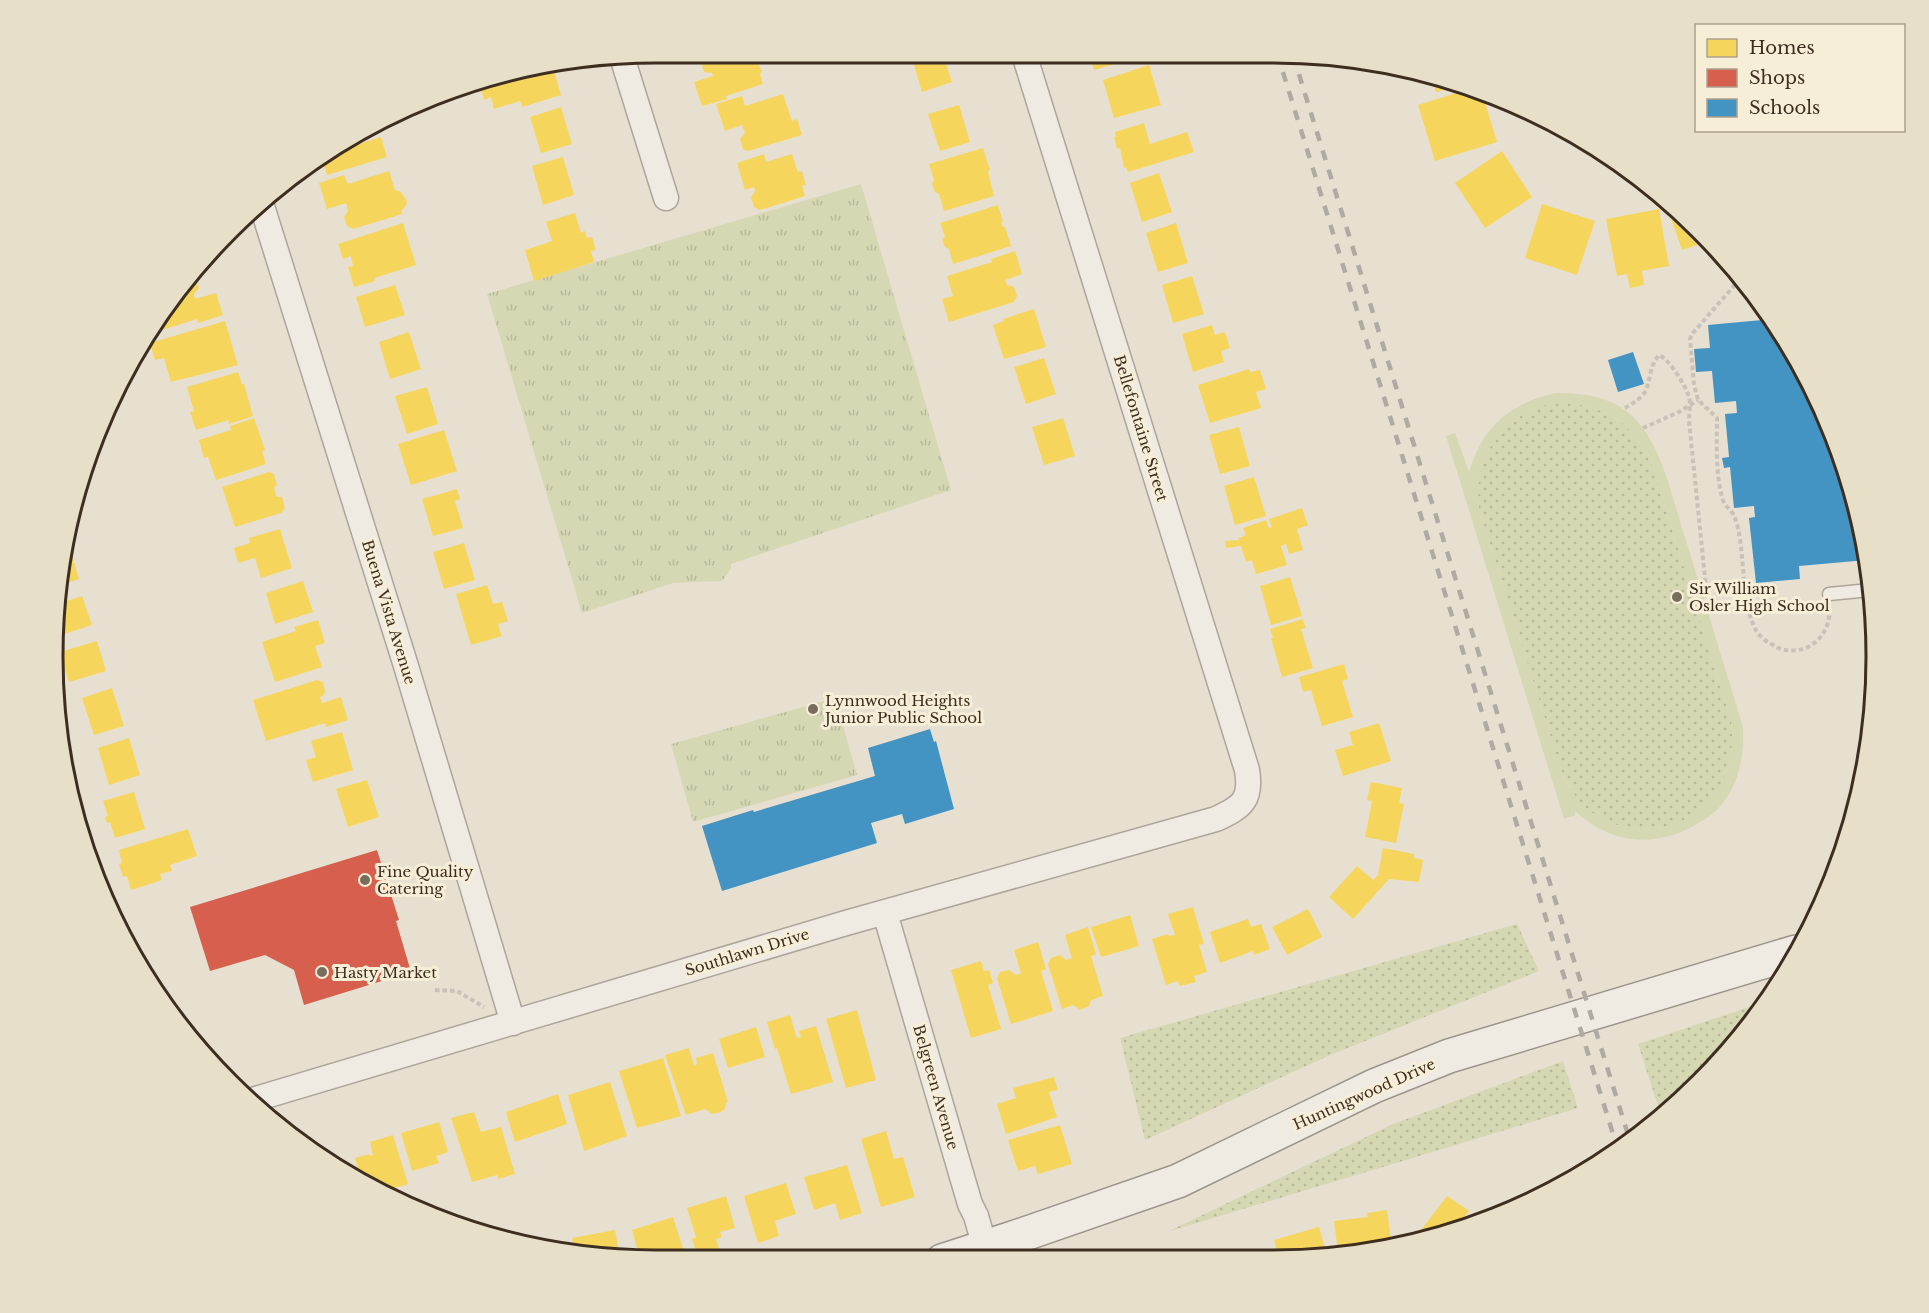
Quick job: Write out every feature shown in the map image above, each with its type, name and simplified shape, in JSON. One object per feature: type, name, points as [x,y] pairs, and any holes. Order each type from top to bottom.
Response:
[{"type":"street","name":"Bellefontaine Street","points":[[1027,63],[1247,770],[1250,788],[1244,802]]},
{"type":"street","points":[[624,64],[666,198]]},
{"type":"street","name":"Buena Vista Avenue","points":[[264,211],[406,666],[513,1023]]},
{"type":"street","name":"Southlawn Drive","points":[[260,1098],[885,913],[1216,819],[1232,812],[1244,802]]},
{"type":"street","name":"Belgreen Avenue","points":[[885,913],[970,1204],[987,1250]]},
{"type":"street","name":"Huntingwood Drive","points":[[998,1250],[1178,1181],[1374,1086],[1449,1056],[1784,956]]},
{"type":"lane","points":[[1830,599],[1862,592]]},
{"type":"path","points":[[1735,285],[1690,339],[1694,385],[1698,400],[1717,418],[1720,489],[1724,503],[1735,516],[1749,610],[1754,627],[1761,636],[1779,649],[1800,650],[1810,646],[1824,633],[1829,620],[1830,599]]},
{"type":"path","points":[[1625,408],[1644,394],[1650,370],[1659,355],[1662,356],[1672,367],[1689,398],[1689,422],[1708,607]]},
{"type":"path","points":[[1643,428],[1698,400]]},
{"type":"path","points":[[435,990],[457,991],[484,1008]]},
{"type":"green space","points":[[861,184],[951,490],[731,564],[731,569],[722,581],[673,583],[582,613],[487,294]]},
{"type":"green space","points":[[1555,393],[1597,397],[1627,412],[1649,437],[1666,475],[1743,727],[1740,767],[1728,795],[1707,818],[1681,832],[1665,837],[1649,840],[1618,836],[1589,822],[1575,811],[1575,815],[1564,819],[1446,436],[1455,433],[1469,472],[1482,442],[1500,419],[1524,404]],"holes":[[[1569,403],[1599,410],[1622,422],[1639,442],[1654,469],[1731,721],[1731,751],[1724,777],[1711,799],[1692,816],[1670,826],[1645,830],[1618,825],[1591,812],[1569,786],[1563,776],[1479,509],[1478,483],[1481,467],[1491,446],[1506,428],[1524,414],[1546,405]]]},
{"type":"green space","points":[[1569,403],[1599,410],[1622,422],[1647,454],[1654,469],[1731,721],[1731,751],[1724,777],[1711,799],[1692,816],[1670,826],[1645,830],[1618,825],[1591,812],[1569,786],[1563,776],[1479,509],[1478,483],[1481,467],[1498,437],[1524,414],[1551,404]]},
{"type":"green space","points":[[835,698],[857,775],[693,822],[671,744]]},
{"type":"green space","points":[[1517,924],[1539,971],[1328,1056],[1145,1140],[1120,1038]]},
{"type":"green space","points":[[1752,1006],[1719,1048],[1659,1107],[1638,1044]]},
{"type":"green space","points":[[1563,1061],[1578,1108],[1167,1232],[1393,1124]]},
{"type":"building: Homes","points":[[701,63],[758,63],[762,71],[760,74],[763,84],[726,96],[727,99],[702,106],[694,82],[713,76],[712,73],[704,72]]},
{"type":"building: Homes","points":[[913,63],[946,63],[952,82],[922,92]]},
{"type":"building: Homes","points":[[1092,63],[1118,63],[1094,70]]},
{"type":"building: Homes","points":[[1149,65],[1161,105],[1114,118],[1103,80]]},
{"type":"building: Homes","points":[[554,72],[561,95],[522,107],[520,101],[494,109],[491,97],[484,100],[481,90]]},
{"type":"building: Homes","points":[[1434,85],[1446,89],[1436,92]]},
{"type":"building: Homes","points":[[1458,93],[1485,102],[1497,142],[1435,161],[1418,105]]},
{"type":"building: Homes","points":[[783,94],[792,121],[797,119],[802,135],[748,151],[743,149],[740,139],[745,133],[742,125],[725,131],[716,104],[742,96],[745,106]]},
{"type":"building: Homes","points":[[959,105],[970,142],[940,151],[928,114]]},
{"type":"building: Homes","points":[[561,107],[572,144],[541,153],[530,117]]},
{"type":"building: Homes","points":[[1144,123],[1150,144],[1187,132],[1194,152],[1128,172],[1126,167],[1124,168],[1120,148],[1117,149],[1115,132]]},
{"type":"building: Homes","points":[[381,137],[387,157],[327,175],[324,165],[358,144]]},
{"type":"building: Homes","points":[[983,148],[990,170],[988,171],[994,196],[944,211],[939,194],[935,192],[932,184],[934,180],[929,164]]},
{"type":"building: Homes","points":[[1502,151],[1532,197],[1485,228],[1455,183]]},
{"type":"building: Homes","points":[[764,154],[766,162],[792,154],[798,172],[802,171],[806,185],[802,186],[805,196],[760,210],[754,207],[751,197],[755,192],[754,187],[745,190],[737,163]]},
{"type":"building: Homes","points":[[563,157],[574,195],[543,205],[532,166]]},
{"type":"building: Homes","points":[[389,171],[395,190],[401,192],[407,201],[401,211],[402,214],[353,229],[347,226],[344,217],[348,211],[346,203],[327,209],[319,183],[344,175],[348,184]]},
{"type":"building: Homes","points":[[1159,173],[1172,212],[1142,222],[1130,183]]},
{"type":"building: Homes","points":[[1542,204],[1595,221],[1577,275],[1525,258]]},
{"type":"building: Homes","points":[[998,205],[1003,222],[1001,222],[1011,246],[953,264],[949,249],[945,247],[942,240],[945,237],[940,223]]},
{"type":"building: Homes","points":[[1659,209],[1669,266],[1642,271],[1644,285],[1630,288],[1627,274],[1617,276],[1606,219]]},
{"type":"building: Homes","points":[[575,213],[581,233],[585,231],[587,238],[592,237],[596,250],[591,251],[594,262],[534,281],[525,250],[552,241],[546,222]]},
{"type":"building: Homes","points":[[1670,216],[1699,244],[1682,250]]},
{"type":"building: Homes","points":[[403,223],[416,265],[354,287],[348,267],[353,266],[351,256],[343,259],[338,244]]},
{"type":"building: Homes","points":[[1176,223],[1188,263],[1158,272],[1146,233]]},
{"type":"building: Homes","points":[[1015,251],[1022,274],[1005,280],[1007,285],[1014,287],[1017,296],[1014,302],[949,322],[942,299],[953,296],[947,276],[992,262],[991,259]]},
{"type":"building: Homes","points":[[1192,276],[1204,314],[1173,323],[1162,285]]},
{"type":"building: Homes","points":[[197,282],[199,288],[194,294],[195,299],[216,293],[223,315],[198,323],[197,319],[161,330]]},
{"type":"building: Homes","points":[[395,285],[405,315],[365,327],[356,297]]},
{"type":"building: Homes","points":[[1034,309],[1046,347],[1004,359],[993,325],[1004,321],[1003,319]]},
{"type":"building: Homes","points":[[225,321],[238,365],[171,382],[164,358],[155,360],[151,347],[154,342]]},
{"type":"building: Homes","points":[[1212,325],[1215,335],[1225,332],[1230,348],[1221,351],[1224,362],[1193,372],[1182,334]]},
{"type":"building: Homes","points":[[409,332],[421,369],[390,379],[379,342]]},
{"type":"building: Homes","points":[[1044,358],[1056,394],[1026,404],[1014,367]]},
{"type":"building: Homes","points":[[1249,369],[1250,372],[1260,370],[1266,389],[1256,392],[1261,408],[1210,423],[1198,385]]},
{"type":"building: Homes","points":[[238,372],[244,384],[253,416],[229,424],[228,420],[196,430],[190,412],[194,411],[187,387]]},
{"type":"building: Homes","points":[[427,387],[438,424],[407,434],[395,396]]},
{"type":"building: Homes","points":[[254,418],[265,450],[262,451],[266,464],[216,480],[208,457],[204,458],[199,440],[231,430],[230,426]]},
{"type":"building: Homes","points":[[1063,418],[1075,456],[1044,465],[1032,427]]},
{"type":"building: Homes","points":[[1239,427],[1250,466],[1220,474],[1209,435]]},
{"type":"building: Homes","points":[[444,430],[457,471],[411,485],[398,444]]},
{"type":"building: Homes","points":[[269,472],[274,474],[277,485],[274,488],[277,497],[282,497],[285,508],[281,513],[235,527],[222,487]]},
{"type":"building: Homes","points":[[1254,477],[1266,516],[1235,525],[1224,486]]},
{"type":"building: Homes","points":[[457,489],[460,499],[455,501],[463,528],[433,536],[422,499]]},
{"type":"building: Homes","points":[[1302,508],[1308,525],[1297,529],[1303,550],[1289,554],[1286,544],[1281,546],[1287,565],[1256,574],[1252,560],[1246,562],[1241,546],[1226,548],[1225,541],[1239,540],[1246,535],[1243,528],[1266,520],[1269,528],[1272,527],[1269,519]]},
{"type":"building: Homes","points":[[280,529],[292,568],[261,578],[255,558],[238,563],[234,548],[250,543],[249,538]]},
{"type":"building: Homes","points":[[464,543],[475,580],[444,589],[433,552]]},
{"type":"building: Homes","points":[[72,554],[79,579],[68,583]]},
{"type":"building: Homes","points":[[1290,577],[1302,616],[1271,625],[1260,586]]},
{"type":"building: Homes","points":[[303,581],[313,612],[275,624],[266,593]]},
{"type":"building: Homes","points":[[487,585],[493,604],[502,602],[508,621],[498,624],[502,636],[471,645],[456,594]]},
{"type":"building: Homes","points":[[82,596],[92,625],[64,634],[66,601]]},
{"type":"building: Homes","points":[[1303,619],[1306,628],[1301,629],[1313,668],[1282,677],[1270,629]]},
{"type":"building: Homes","points":[[318,620],[325,643],[315,646],[322,667],[275,682],[262,642],[296,631],[294,627]]},
{"type":"building: Homes","points":[[97,641],[106,671],[69,682],[63,663],[63,651]]},
{"type":"building: Homes","points":[[1344,664],[1348,679],[1342,681],[1353,717],[1322,726],[1311,690],[1303,692],[1299,677]]},
{"type":"building: Homes","points":[[317,680],[323,682],[325,691],[320,697],[322,703],[341,697],[348,720],[326,727],[325,723],[266,741],[253,700]]},
{"type":"building: Homes","points":[[112,688],[124,726],[94,735],[82,698]]},
{"type":"building: Homes","points":[[1379,723],[1391,761],[1343,776],[1335,750],[1353,745],[1349,732]]},
{"type":"building: Homes","points":[[342,732],[353,770],[313,782],[306,760],[316,757],[311,741]]},
{"type":"building: Homes","points":[[129,738],[140,775],[109,785],[98,748]]},
{"type":"building: Homes","points":[[367,780],[379,817],[348,827],[336,789]]},
{"type":"building: Homes","points":[[1371,782],[1402,788],[1399,803],[1404,804],[1396,843],[1365,837],[1372,801],[1367,800]]},
{"type":"building: Homes","points":[[134,792],[145,829],[115,838],[110,822],[107,823],[105,817],[108,816],[103,801]]},
{"type":"building: Homes","points":[[188,829],[197,856],[170,865],[172,871],[160,874],[162,880],[131,890],[127,876],[123,877],[119,864],[122,863],[119,850]]},
{"type":"building: Homes","points":[[1383,848],[1414,854],[1414,858],[1423,860],[1419,882],[1389,879],[1353,919],[1329,897],[1357,866],[1373,880],[1378,875]]},
{"type":"building: Homes","points":[[1193,907],[1204,944],[1199,945],[1207,972],[1194,976],[1196,982],[1180,986],[1178,981],[1166,985],[1152,939],[1168,934],[1169,936],[1175,935],[1168,914]]},
{"type":"building: Homes","points":[[1308,909],[1322,937],[1287,955],[1272,927]]},
{"type":"building: Homes","points":[[1130,915],[1139,946],[1101,957],[1091,927]]},
{"type":"building: Homes","points":[[1248,919],[1251,927],[1261,924],[1270,949],[1254,955],[1253,951],[1220,963],[1210,932]]},
{"type":"building: Homes","points":[[1088,927],[1096,954],[1091,956],[1103,996],[1091,1000],[1089,1006],[1080,1010],[1073,1005],[1062,1009],[1048,964],[1051,958],[1060,955],[1066,960],[1072,958],[1065,935]]},
{"type":"building: Homes","points":[[1038,942],[1046,969],[1041,971],[1053,1011],[1011,1024],[997,978],[1000,972],[1009,970],[1016,975],[1021,973],[1014,950]]},
{"type":"building: Homes","points":[[981,961],[984,971],[989,970],[993,983],[988,985],[1001,1029],[971,1038],[951,970]]},
{"type":"building: Homes","points":[[857,1010],[876,1080],[846,1088],[826,1019]]},
{"type":"building: Homes","points":[[790,1015],[797,1038],[801,1037],[799,1031],[816,1026],[833,1082],[791,1094],[767,1022]]},
{"type":"building: Homes","points":[[756,1027],[765,1057],[728,1068],[719,1039]]},
{"type":"building: Homes","points":[[689,1048],[694,1066],[697,1064],[696,1058],[713,1053],[728,1102],[721,1112],[712,1114],[705,1109],[686,1115],[665,1055]]},
{"type":"building: Homes","points":[[663,1058],[681,1116],[637,1128],[619,1071]]},
{"type":"building: Homes","points":[[1054,1077],[1058,1090],[1049,1092],[1057,1117],[1006,1134],[997,1104],[1016,1098],[1013,1088]]},
{"type":"building: Homes","points":[[610,1082],[627,1136],[584,1151],[568,1095]]},
{"type":"building: Homes","points":[[558,1094],[567,1124],[515,1142],[506,1112]]},
{"type":"building: Homes","points":[[474,1112],[481,1132],[501,1127],[515,1174],[498,1179],[497,1175],[472,1182],[451,1118]]},
{"type":"building: Homes","points":[[439,1122],[448,1152],[436,1156],[439,1163],[412,1171],[401,1133]]},
{"type":"building: Homes","points":[[1060,1125],[1072,1164],[1038,1174],[1035,1166],[1018,1171],[1008,1140]]},
{"type":"building: Homes","points":[[886,1131],[894,1159],[903,1157],[915,1197],[881,1207],[861,1139]]},
{"type":"building: Homes","points":[[393,1135],[408,1184],[394,1189],[358,1169],[355,1158],[373,1155],[370,1142]]},
{"type":"building: Homes","points":[[847,1165],[862,1213],[840,1220],[835,1203],[814,1210],[804,1177]]},
{"type":"building: Homes","points":[[786,1183],[796,1214],[775,1221],[779,1236],[758,1243],[744,1196]]},
{"type":"building: Homes","points":[[726,1196],[735,1228],[720,1232],[722,1237],[716,1239],[719,1250],[696,1250],[692,1239],[696,1237],[687,1208]]},
{"type":"building: Homes","points":[[1447,1196],[1469,1211],[1465,1218],[1420,1231]]},
{"type":"building: Homes","points":[[1387,1210],[1391,1238],[1337,1246],[1334,1221],[1368,1217],[1367,1213]]},
{"type":"building: Homes","points":[[673,1217],[684,1250],[637,1250],[632,1230]]},
{"type":"building: Homes","points":[[1319,1227],[1325,1248],[1277,1250],[1274,1240]]},
{"type":"building: Homes","points":[[615,1230],[619,1249],[573,1244],[572,1238]]},
{"type":"building: Shops","points":[[377,850],[399,920],[396,921],[411,972],[304,1005],[294,970],[265,955],[210,971],[190,907]]},
{"type":"building: Schools","points":[[1761,320],[1766,327],[1805,394],[1821,429],[1846,503],[1858,561],[1799,566],[1800,579],[1756,583],[1749,518],[1755,517],[1754,506],[1734,508],[1730,467],[1724,468],[1722,458],[1729,457],[1725,414],[1737,413],[1736,401],[1715,403],[1712,371],[1696,372],[1694,349],[1710,348],[1708,325]]},
{"type":"building: Schools","points":[[1633,352],[1644,384],[1618,392],[1608,360]]},
{"type":"building: Schools","points":[[930,729],[934,742],[936,741],[954,809],[905,824],[902,814],[871,823],[877,843],[722,891],[702,826],[875,776],[868,748]]},
{"type":"railway","points":[[1280,63],[1615,1141]]},
{"type":"railway","points":[[1296,64],[1627,1132]]},
{"type":"place","name":"Sir William Osler High School","points":[[1677,597]]},
{"type":"place","name":"Lynnwood Heights Junior Public School","points":[[813,709]]},
{"type":"place","name":"Fine Quality Catering","points":[[365,880]]},
{"type":"place","name":"Hasty Market","points":[[322,972]]}]
